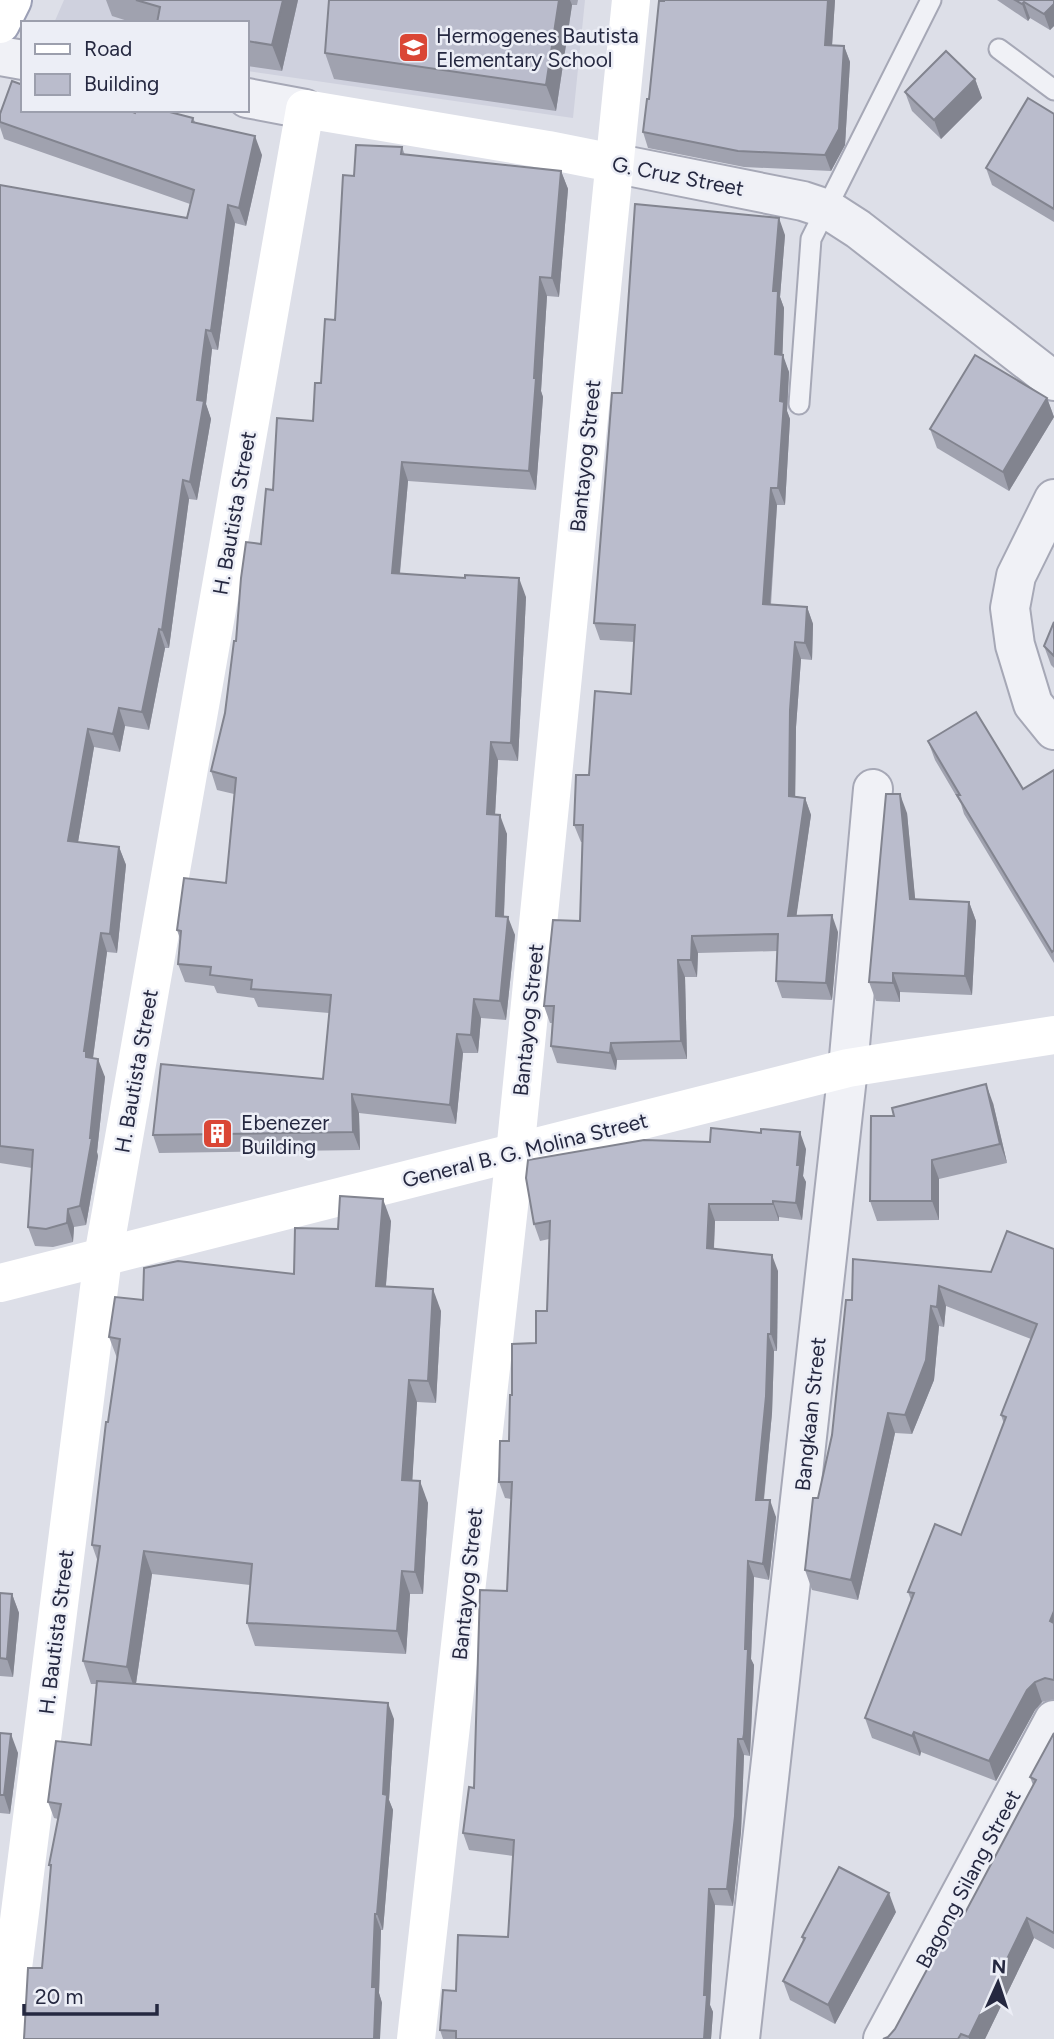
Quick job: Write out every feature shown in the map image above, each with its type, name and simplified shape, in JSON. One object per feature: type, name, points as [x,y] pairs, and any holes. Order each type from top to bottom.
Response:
[{"type":"street","points":[[0,24],[12,0]]},
{"type":"street","name":"Bantayog Street","points":[[416,2039],[515,1153],[631,0]]},
{"type":"street","points":[[0,56],[21,60]]},
{"type":"street","name":"G. Cruz Street","points":[[248,98],[548,150],[803,201],[827,209],[858,229],[1054,381]]},
{"type":"street","name":"H. Bautista Street","points":[[4,2039],[103,1258],[305,109]]},
{"type":"street","points":[[1054,499],[1016,576],[1010,608],[1015,645],[1033,704],[1054,730]]},
{"type":"street","name":"Bangkaan Street","points":[[740,2039],[848,1068],[873,789]]},
{"type":"street","name":"General B. G. Molina Street","points":[[0,1283],[848,1068],[1036,1037]]},
{"type":"street","name":"Bagong Silang Street","points":[[883,2039],[1054,1720]]},
{"type":"lane","points":[[799,404],[811,239],[931,0]]},
{"type":"lane","points":[[999,49],[1054,90]]},
{"type":"shaded area","name":"Hermogenes Bautista Elementary School","points":[[64,0],[585,0],[573,118],[248,71],[248,21],[55,21]]},
{"type":"building","points":[[136,0],[283,0],[272,45],[248,41],[248,21],[157,21],[160,7]]},
{"type":"building","points":[[329,0],[559,0],[546,85],[325,53]]},
{"type":"building","points":[[828,0],[825,45],[844,46],[839,129],[825,155],[738,151],[643,132],[659,1]]},
{"type":"building","points":[[1015,0],[1054,0],[1054,4],[1044,14],[1024,2],[1022,4]]},
{"type":"building","points":[[946,51],[975,79],[934,120],[905,92]]},
{"type":"building","points":[[12,81],[21,84],[21,112],[170,112],[193,118],[192,122],[255,136],[239,208],[228,205],[211,331],[206,330],[197,400],[204,401],[190,482],[183,480],[162,630],[159,629],[142,712],[119,708],[113,734],[88,729],[68,841],[119,847],[110,934],[101,933],[84,1051],[86,1057],[98,1059],[92,1138],[80,1206],[68,1209],[67,1223],[46,1229],[28,1227],[33,1150],[0,1146],[0,185],[187,218],[194,190],[0,122],[0,114]]},
{"type":"building","points":[[1028,98],[1054,114],[1054,209],[986,168]]},
{"type":"building","points":[[356,145],[402,147],[401,154],[561,171],[552,278],[540,277],[529,471],[402,462],[392,573],[465,578],[465,575],[519,578],[511,743],[491,742],[487,814],[500,815],[496,916],[508,917],[500,1001],[474,999],[471,1035],[457,1034],[450,1105],[352,1094],[353,1132],[153,1135],[161,1064],[323,1079],[331,995],[251,989],[252,980],[210,975],[211,967],[178,964],[181,931],[177,930],[184,878],[226,883],[236,778],[211,771],[225,713],[236,641],[246,542],[261,544],[266,489],[273,490],[277,418],[313,421],[315,383],[321,383],[325,319],[335,320],[343,175],[354,176]]},
{"type":"building","points":[[635,204],[779,218],[773,291],[778,291],[775,354],[783,355],[780,401],[784,402],[778,488],[771,488],[763,604],[807,607],[805,643],[795,642],[790,710],[789,796],[805,798],[788,916],[832,915],[826,983],[776,981],[778,934],[692,936],[691,960],[678,960],[681,1041],[611,1043],[610,1053],[551,1046],[554,1006],[544,1006],[553,920],[580,921],[583,825],[574,825],[576,775],[589,775],[595,691],[631,694],[635,625],[594,623],[612,393],[622,393]]},
{"type":"building","points":[[975,355],[1047,398],[1003,472],[930,429]]},
{"type":"building","points":[[1054,622],[1054,656],[1044,646]]},
{"type":"building","points":[[976,712],[1023,789],[1054,770],[1052,952],[957,795],[960,795],[928,741]]},
{"type":"building","points":[[886,794],[900,794],[910,899],[969,902],[965,976],[893,973],[893,983],[869,982]]},
{"type":"building","points":[[986,1084],[1000,1144],[932,1160],[932,1201],[870,1201],[871,1116],[894,1116],[892,1108]]},
{"type":"building","points":[[711,1128],[761,1133],[761,1129],[800,1132],[797,1165],[800,1165],[796,1203],[773,1201],[773,1204],[709,1204],[707,1248],[772,1255],[771,1334],[768,1334],[766,1396],[756,1500],[770,1500],[763,1564],[748,1561],[744,1734],[743,1739],[738,1739],[735,1816],[727,1889],[709,1889],[704,2039],[456,2039],[456,2031],[440,2030],[443,1990],[456,1991],[458,1935],[508,1937],[514,1840],[463,1833],[469,1787],[474,1788],[480,1590],[507,1591],[512,1482],[499,1482],[500,1441],[509,1441],[512,1344],[536,1343],[536,1311],[547,1311],[550,1221],[534,1224],[526,1178],[528,1160],[644,1140],[710,1142]]},
{"type":"building","points":[[340,1196],[383,1199],[376,1286],[433,1289],[428,1381],[409,1380],[402,1480],[420,1481],[415,1572],[402,1571],[397,1631],[247,1623],[252,1564],[144,1551],[127,1667],[83,1661],[100,1546],[92,1545],[106,1422],[120,1339],[109,1337],[115,1297],[143,1300],[144,1268],[178,1261],[294,1274],[295,1228],[338,1229]]},
{"type":"building","points":[[1007,1231],[1054,1249],[1054,1611],[1050,1621],[1054,1623],[1054,1680],[1045,1678],[1035,1682],[1027,1690],[989,1761],[914,1732],[912,1736],[865,1718],[914,1593],[908,1592],[935,1524],[961,1535],[1006,1417],[1001,1415],[1037,1324],[939,1286],[937,1307],[931,1306],[926,1360],[905,1415],[888,1413],[851,1580],[805,1570],[813,1498],[818,1498],[832,1435],[846,1300],[852,1300],[853,1259],[991,1272]]},
{"type":"building","points":[[0,1593],[12,1594],[7,1659],[0,1658]]},
{"type":"building","points":[[97,1681],[388,1703],[383,1794],[387,1795],[375,1914],[372,1987],[376,1987],[374,2039],[24,2039],[28,1968],[42,1968],[49,1865],[61,1804],[48,1802],[56,1741],[91,1745]]},
{"type":"building","points":[[0,1733],[11,1734],[4,1795],[0,1795]]},
{"type":"building","points":[[1054,1733],[1054,1933],[1027,1918],[969,2037],[961,2034],[958,2039],[883,2039],[895,2029],[959,1910],[965,1913],[1036,1780],[1030,1777]]},
{"type":"building","points":[[839,1867],[889,1893],[828,2005],[783,1981],[805,1938],[802,1937]]},
{"type":"place","name":"Hermogenes Bautista Elementary School","points":[[413,47]]},
{"type":"place","name":"Ebenezer Building","points":[[218,1134]]}]
